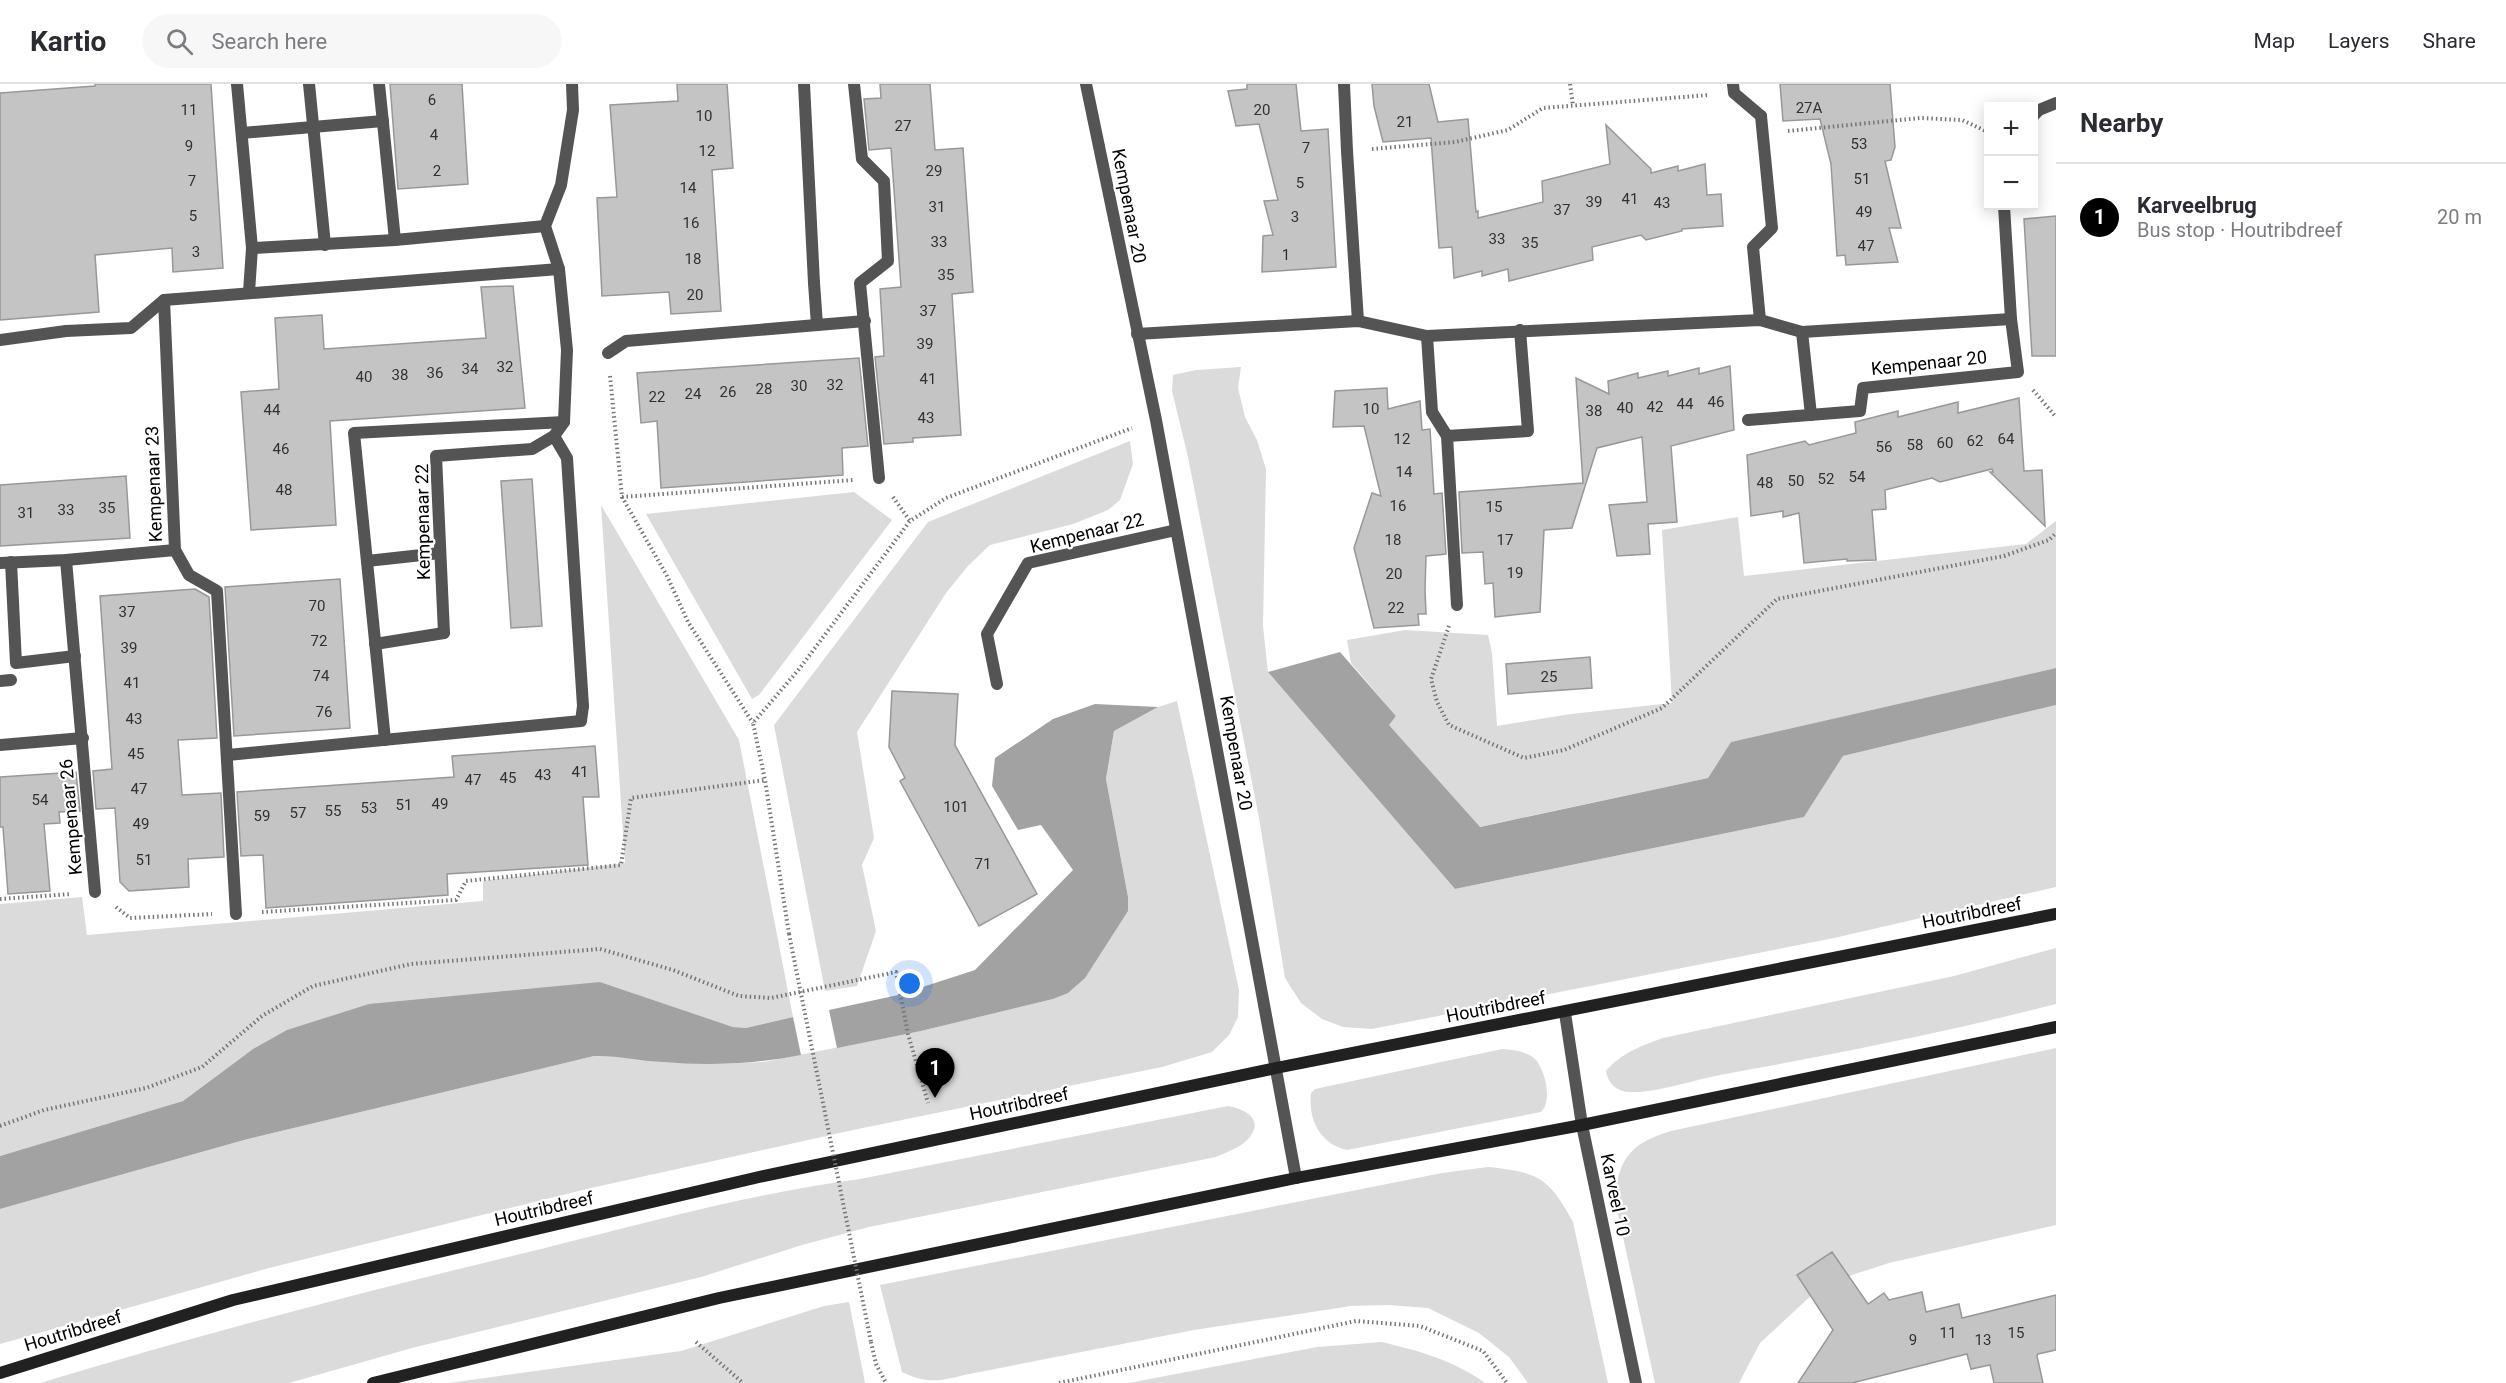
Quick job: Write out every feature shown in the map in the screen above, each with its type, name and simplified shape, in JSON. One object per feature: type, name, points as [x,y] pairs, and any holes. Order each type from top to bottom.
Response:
[{"type":"main road","name":"Houtribdreef","points":[[0,1373],[233,1300],[759,1178],[1276,1068],[2056,914]]},
{"type":"main road","points":[[372,1383],[719,1298],[1296,1178],[1582,1125],[2056,1027]]},
{"type":"street","points":[[237,84],[252,248],[249,292]]},
{"type":"street","points":[[309,84],[325,245]]},
{"type":"street","points":[[380,84],[395,240]]},
{"type":"street","points":[[385,740],[354,433],[564,422],[567,350],[560,269],[545,226],[561,185],[573,110],[572,84]]},
{"type":"street","points":[[804,84],[817,325]]},
{"type":"street","points":[[854,84],[862,159],[884,181],[888,261],[860,283],[879,478]]},
{"type":"street","name":"Kempenaar 20","points":[[1086,84],[1156,420],[1296,1178]]},
{"type":"street","points":[[1344,84],[1358,321]]},
{"type":"street","points":[[1734,88],[1761,116],[1763,133],[1772,228],[1753,247],[1760,320]]},
{"type":"street","points":[[2038,111],[2056,103]]},
{"type":"street","points":[[242,133],[383,121]]},
{"type":"street","points":[[2004,210],[2011,319],[2018,372]]},
{"type":"street","points":[[252,248],[395,240],[545,226]]},
{"type":"street","points":[[0,340],[66,331],[131,328],[164,300],[560,269]]},
{"type":"street","name":"Kempenaar 23","points":[[164,300],[175,550],[189,574],[216,591],[228,755],[236,914]]},
{"type":"street","name":"Kempenaar 20","points":[[1137,334],[1358,321],[1427,336],[1760,320],[1802,332],[2011,319]]},
{"type":"street","points":[[609,353],[626,341],[865,321]]},
{"type":"street","points":[[1447,436],[1528,431],[1520,330]]},
{"type":"street","points":[[1802,332],[1811,415]]},
{"type":"street","points":[[1427,336],[1432,412],[1447,436],[1456,605]]},
{"type":"street","name":"Kempenaar 20","points":[[1748,420],[1860,411],[1863,388],[2018,372]]},
{"type":"street","name":"Kempenaar 22","points":[[375,644],[444,633],[436,456],[532,448],[554,436],[564,422]]},
{"type":"street","points":[[228,755],[581,721],[583,706],[567,458],[554,436]]},
{"type":"street","name":"Kempenaar 22","points":[[997,684],[987,634],[1028,563],[1176,530]]},
{"type":"street","points":[[5,680],[16,663],[5,563],[175,550]]},
{"type":"street","points":[[367,561],[440,553]]},
{"type":"street","name":"Kempenaar 26","points":[[66,560],[95,892]]},
{"type":"street","points":[[16,663],[75,656]]},
{"type":"street","name":"Kempenaar 26","points":[[0,745],[83,738]]},
{"type":"street","name":"Karveel 10","points":[[1565,1012],[1582,1125],[1636,1383]]},
{"type":"path","points":[[1570,84],[1573,105]]},
{"type":"path","points":[[1347,152],[1455,142],[1508,130],[1544,108],[1734,88]]},
{"type":"path","points":[[1763,133],[1920,118],[1962,120],[1984,130]]},
{"type":"path","points":[[609,353],[622,497],[667,576],[688,622],[753,723],[765,780],[789,934],[871,1342],[876,1364],[886,1383]]},
{"type":"path","points":[[2018,372],[2056,417]]},
{"type":"path","points":[[753,723],[800,668],[910,521],[946,498],[1156,420]]},
{"type":"path","points":[[622,497],[879,478],[910,521]]},
{"type":"path","points":[[1456,605],[1431,679],[1437,702],[1449,725],[1524,758],[1564,750],[1662,708],[1777,599],[2004,556],[2049,540],[2056,533]]},
{"type":"path","points":[[0,899],[95,892],[130,918],[236,914],[456,900],[466,881],[621,865],[631,798],[765,780]]},
{"type":"path","points":[[0,1126],[44,1110],[146,1088],[202,1067],[262,1016],[313,986],[411,964],[600,949],[673,970],[739,996],[771,998],[896,972],[908,1034],[928,1102]]},
{"type":"path","points":[[1059,1383],[1356,1321],[1420,1326],[1483,1351],[1507,1383]]},
{"type":"path","points":[[696,1342],[743,1383]]},
{"type":"shaded area","points":[[1241,367],[1238,388],[1245,417],[1257,440],[1266,469],[1263,626],[1268,672],[1455,889],[1804,817],[1843,756],[2056,705],[2056,887],[1834,938],[1372,1029],[1343,1027],[1322,1019],[1301,1003],[1285,978],[1259,818],[1188,457],[1172,391],[1173,375],[1196,370]]},
{"type":"shaded area","points":[[1130,441],[1133,464],[1120,500],[1108,510],[1073,524],[990,545],[968,566],[946,593],[857,732],[874,838],[862,865],[876,931],[857,986],[825,991],[774,725],[928,522]]},
{"type":"shaded area","points":[[854,492],[892,520],[759,695],[752,699],[646,514]]},
{"type":"shaded area","points":[[601,505],[739,740],[793,1017],[746,1028],[733,1027],[600,982],[253,1049],[183,1101],[0,1156],[0,904],[82,897],[87,935],[483,901],[483,881],[625,863]]},
{"type":"shaded area","points":[[1738,517],[1744,576],[2026,544],[2056,521],[2056,668],[1731,742],[1708,778],[1479,827],[1388,724],[1396,716],[1351,663],[1347,640],[1405,630],[1488,635],[1492,653],[1497,726],[1571,714],[1672,703],[1662,530]]},
{"type":"shaded area","points":[[1340,652],[1396,716],[1389,725],[1480,827],[1708,778],[1731,742],[2056,668],[2056,705],[1843,756],[1804,817],[1455,889],[1268,672]]},
{"type":"shaded area","points":[[1177,701],[1239,990],[1238,1017],[1229,1035],[1212,1052],[1162,1067],[853,1130],[591,1188],[269,1268],[0,1344],[0,1209],[244,1140],[594,1056],[610,1055],[662,1062],[722,1064],[763,1062],[921,1031],[1053,999],[1128,897],[1106,779],[1114,731],[1158,707]]},
{"type":"shaded area","points":[[1095,704],[1158,707],[1114,731],[1106,779],[1128,897],[1128,911],[1085,978],[1068,993],[1053,999],[921,1031],[837,1048],[829,1010],[898,995],[975,970],[1073,870],[1041,825],[1018,830],[992,786],[995,758],[1053,719]]},
{"type":"shaded area","points":[[2056,948],[2056,1004],[1933,1033],[1641,1092],[1621,1091],[1607,1076],[1606,1071],[1625,1055],[1663,1038],[1954,976]]},
{"type":"shaded area","points":[[600,982],[733,1027],[746,1028],[793,1017],[801,1055],[715,1064],[594,1056],[244,1140],[0,1209],[0,1156],[183,1101],[253,1049],[287,1030],[369,1004]]},
{"type":"shaded area","points":[[2056,1048],[2056,1225],[1889,1263],[1852,1275],[1814,1293],[1760,1343],[1739,1383],[1655,1383],[1614,1196],[1620,1170],[1630,1153],[1638,1146],[1671,1131]]},
{"type":"shaded area","points":[[1502,1049],[1527,1054],[1538,1063],[1547,1093],[1545,1107],[1541,1112],[1347,1150],[1338,1147],[1323,1136],[1314,1121],[1311,1093],[1315,1089]]},
{"type":"shaded area","points":[[1228,1106],[1246,1112],[1253,1120],[1254,1130],[1243,1144],[1216,1157],[869,1227],[802,1245],[701,1277],[412,1348],[289,1383],[40,1383],[291,1312],[702,1209]]},
{"type":"shaded area","points":[[1488,1167],[1519,1171],[1540,1180],[1556,1195],[1573,1222],[1608,1383],[1528,1383],[1509,1357],[1479,1333],[1428,1308],[1388,1305],[1351,1306],[1194,1330],[947,1379],[925,1380],[902,1372],[880,1285],[1442,1173]]},
{"type":"shaded area","points":[[849,1302],[865,1383],[449,1383],[681,1351],[824,1306]]},
{"type":"shaded area","points":[[1382,1342],[1448,1362],[1485,1383],[1129,1383],[1317,1347]]},
{"type":"building","points":[[95,84],[211,84],[223,268],[173,272],[172,248],[95,255],[99,312],[0,320],[0,93],[95,86]]},
{"type":"building","points":[[390,84],[462,84],[468,184],[398,189]]},
{"type":"building","points":[[677,84],[727,84],[733,168],[712,170],[721,311],[671,314],[669,292],[602,296],[597,198],[617,197],[610,105],[678,101]]},
{"type":"building","points":[[880,84],[930,84],[935,150],[963,148],[973,292],[952,294],[961,435],[913,438],[913,442],[884,444],[875,357],[884,356],[880,289],[901,287],[891,148],[869,150],[864,99],[881,98]]},
{"type":"building","points":[[1247,84],[1296,84],[1301,131],[1328,129],[1336,267],[1262,272],[1263,236],[1273,235],[1264,201],[1278,200],[1259,124],[1236,126],[1228,91],[1247,89]]},
{"type":"building","points":[[1372,84],[1429,84],[1438,122],[1468,119],[1478,218],[1543,202],[1542,181],[1610,164],[1606,125],[1651,169],[1651,173],[1678,166],[1678,171],[1705,164],[1707,195],[1721,194],[1723,226],[1682,229],[1682,231],[1646,240],[1641,235],[1592,247],[1593,260],[1509,281],[1508,269],[1482,276],[1482,271],[1454,278],[1452,247],[1439,248],[1431,138],[1383,142],[1374,106]]},
{"type":"building","points":[[1780,84],[1890,84],[1895,147],[1891,160],[1885,161],[1901,228],[1889,228],[1898,262],[1846,265],[1845,255],[1837,256],[1831,164],[1820,119],[1783,121]]},
{"type":"building","points":[[2056,216],[2056,356],[2032,356],[2024,219]]},
{"type":"building","points":[[513,286],[525,408],[330,421],[336,525],[251,530],[241,392],[279,389],[275,318],[322,315],[324,349],[486,338],[481,287]]},
{"type":"building","points":[[859,358],[868,446],[842,448],[843,475],[661,488],[657,421],[641,423],[637,373]]},
{"type":"building","points":[[1730,366],[1734,430],[1671,446],[1677,522],[1648,524],[1650,554],[1617,556],[1609,505],[1647,502],[1642,437],[1597,448],[1572,528],[1544,530],[1540,612],[1495,617],[1493,583],[1485,584],[1483,552],[1462,553],[1459,492],[1583,483],[1576,378],[1609,394],[1608,381],[1638,373],[1638,378],[1668,371],[1668,376],[1699,368],[1699,374]]},
{"type":"building","points":[[1387,388],[1388,409],[1420,401],[1422,430],[1430,429],[1434,494],[1442,493],[1446,554],[1426,556],[1426,614],[1418,614],[1419,625],[1374,628],[1354,548],[1372,493],[1381,496],[1364,426],[1333,427],[1335,391]]},
{"type":"building","points":[[2019,398],[2024,471],[2042,470],[2045,526],[1990,472],[1993,472],[1992,469],[1940,482],[1932,478],[1885,490],[1886,509],[1872,510],[1876,560],[1847,561],[1847,559],[1804,563],[1799,513],[1783,517],[1783,511],[1751,516],[1747,455],[1805,441],[1809,445],[1856,433],[1855,422],[1898,411],[1898,417],[1958,402],[1958,413]]},
{"type":"building","points":[[126,476],[130,538],[0,546],[0,485]]},
{"type":"building","points":[[532,479],[542,626],[511,628],[501,481]]},
{"type":"building","points":[[340,579],[350,728],[234,736],[225,587]]},
{"type":"building","points":[[195,589],[209,597],[217,738],[178,740],[182,795],[221,793],[224,857],[188,859],[189,887],[129,891],[120,882],[115,808],[96,809],[93,771],[112,769],[100,596]]},
{"type":"building","points":[[1590,657],[1592,688],[1508,694],[1506,664]]},
{"type":"building","points":[[892,691],[958,694],[955,745],[1037,894],[979,926],[900,781],[905,778],[889,747]]},
{"type":"building","points":[[595,746],[599,797],[583,797],[588,865],[447,874],[448,895],[266,908],[263,855],[241,856],[237,792],[454,777],[452,756]]},
{"type":"building","points":[[76,772],[80,811],[59,812],[60,823],[44,824],[50,891],[8,894],[3,827],[0,827],[0,777]]},
{"type":"building","points":[[1832,1252],[1868,1304],[1884,1293],[1889,1300],[1922,1292],[1926,1312],[1959,1304],[1962,1318],[2056,1295],[2056,1350],[2037,1356],[2043,1383],[1994,1383],[1990,1365],[1971,1369],[1967,1354],[1852,1383],[1798,1383],[1833,1330],[1797,1275]]},
{"type":"place","name":"Karveelbrug","points":[[935,1098]]}]
